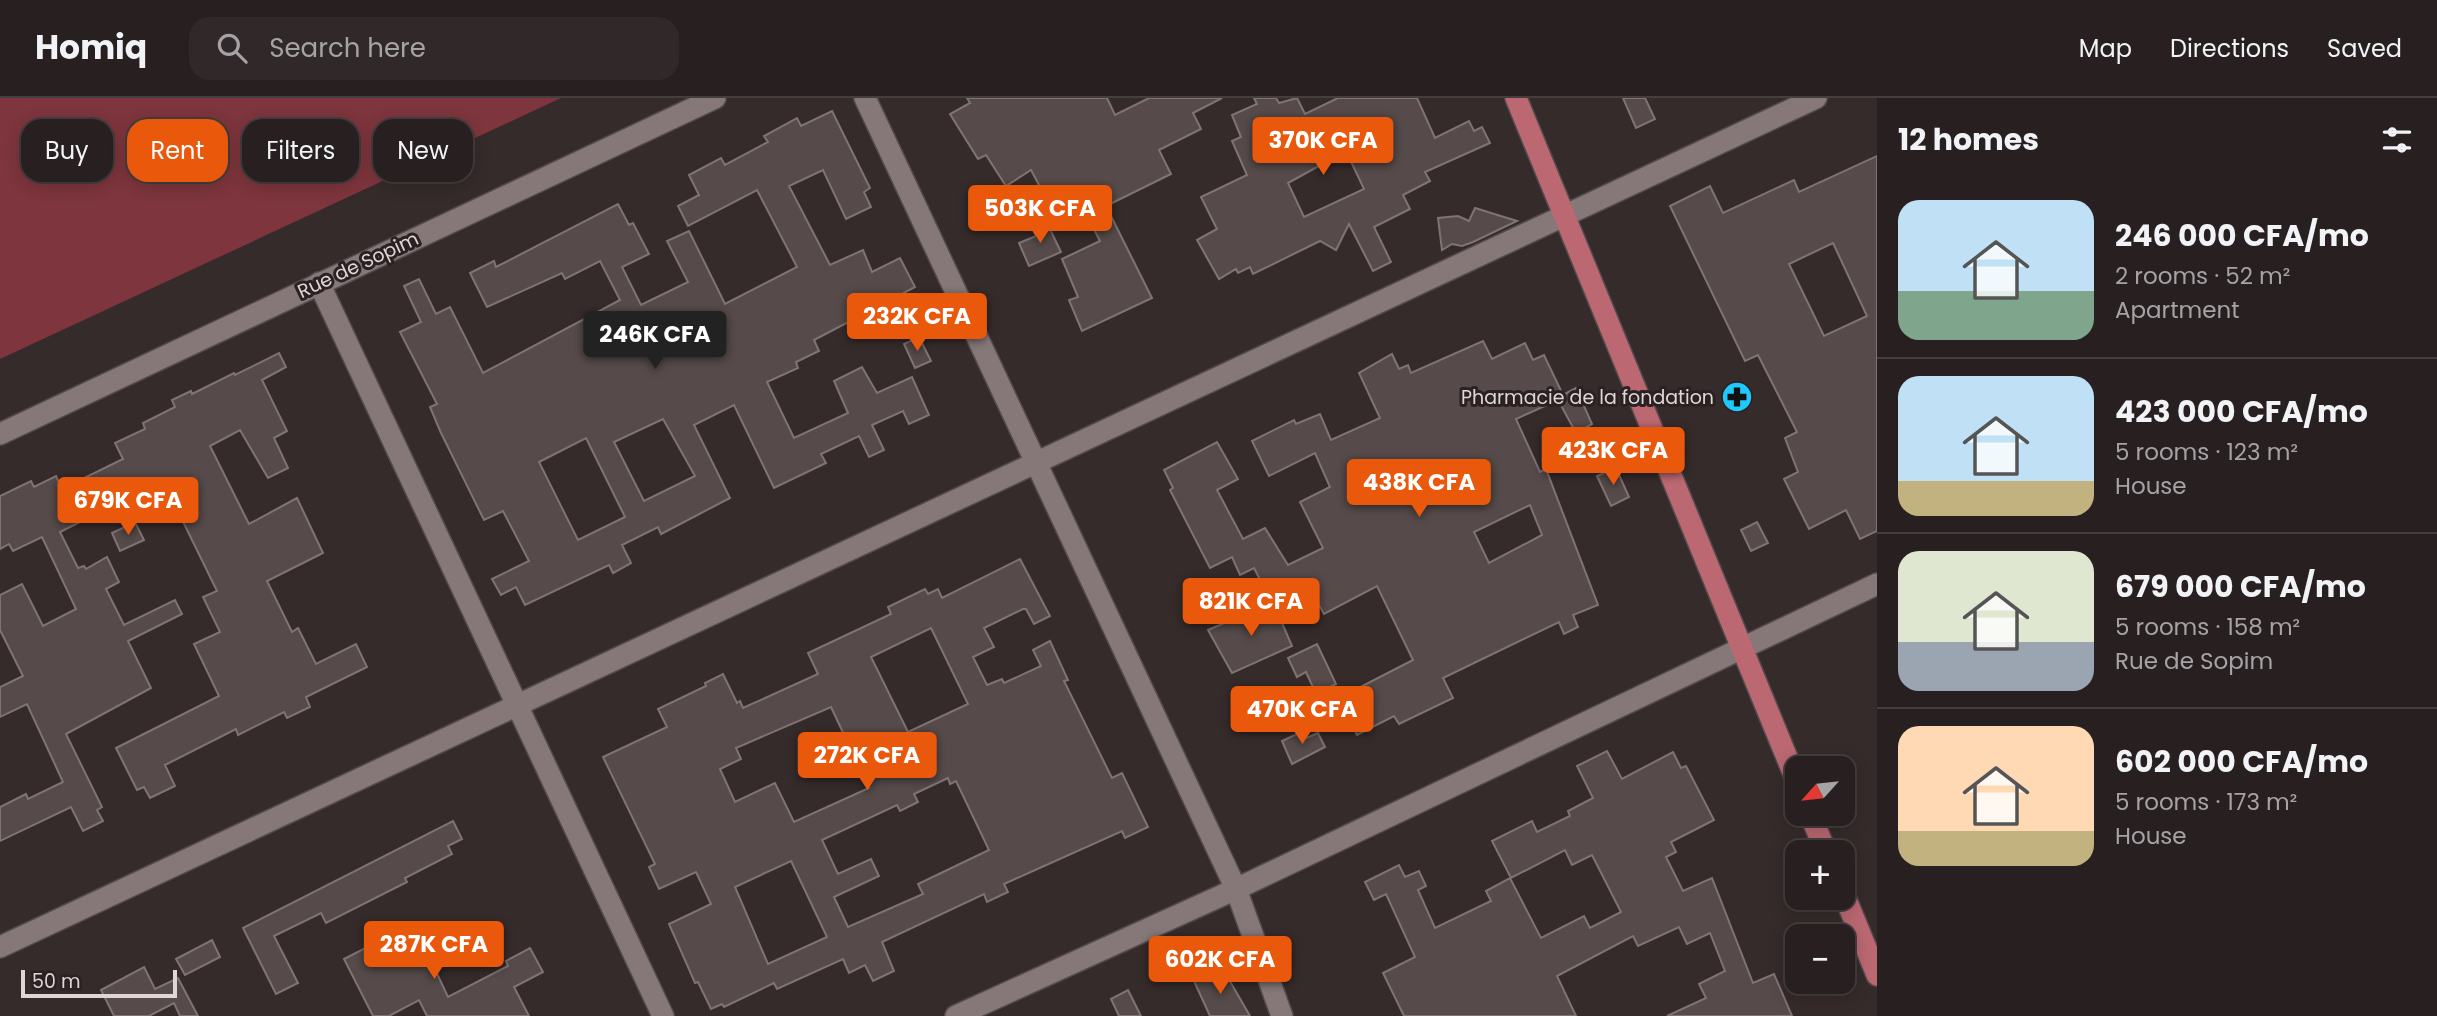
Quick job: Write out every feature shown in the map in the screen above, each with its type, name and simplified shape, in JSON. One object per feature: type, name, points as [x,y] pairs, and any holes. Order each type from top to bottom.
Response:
[{"type":"main road","points":[[1516,98],[1786,756]]},
{"type":"main road","points":[[1850,910],[1877,975]]},
{"type":"street","name":"Rue de Sopim","points":[[0,434],[715,98]]},
{"type":"street","points":[[865,98],[1236,889],[1282,1016]]},
{"type":"street","points":[[0,947],[1816,98]]},
{"type":"street","points":[[319,284],[663,1016]]},
{"type":"street","points":[[956,1016],[1236,889],[1877,584]]},
{"type":"shaded area","points":[[0,98],[561,98],[473,139],[473,119],[373,119],[373,182],[380,182],[0,359]]},
{"type":"building","points":[[967,98],[1107,98],[1115,115],[1149,98],[1222,98],[1193,113],[1201,129],[1159,150],[1171,174],[1106,206],[1152,298],[1082,331],[1069,300],[1078,297],[1062,259],[1100,241],[1081,204],[1048,219],[1040,203],[1047,200],[1031,170],[1006,186],[986,155],[978,159],[950,114],[970,103]]},
{"type":"building","points":[[1254,98],[1276,98],[1279,103],[1297,98],[1305,114],[1338,98],[1417,98],[1435,138],[1469,121],[1474,131],[1482,127],[1490,143],[1425,172],[1430,181],[1403,195],[1410,209],[1374,227],[1391,262],[1373,271],[1349,224],[1336,250],[1320,241],[1253,274],[1250,267],[1238,273],[1236,269],[1219,279],[1197,240],[1217,229],[1201,197],[1247,175],[1232,141],[1241,137],[1232,115],[1257,104]],"holes":[[[1346,151],[1364,189],[1304,217],[1288,183]]]},
{"type":"building","points":[[1623,98],[1645,98],[1655,119],[1636,128]]},
{"type":"building","points":[[832,111],[870,188],[864,192],[871,207],[846,219],[823,170],[789,186],[830,265],[863,250],[872,272],[900,258],[915,287],[814,340],[819,351],[796,362],[798,368],[767,382],[794,438],[848,413],[834,381],[862,367],[877,393],[912,377],[929,415],[909,424],[903,411],[872,425],[884,450],[869,457],[859,436],[821,454],[826,463],[774,488],[734,405],[694,425],[730,498],[661,534],[658,527],[622,545],[631,563],[613,573],[609,565],[525,605],[516,587],[501,595],[492,579],[529,561],[503,511],[484,520],[441,433],[430,407],[437,404],[400,332],[421,322],[404,286],[419,279],[436,314],[450,307],[483,373],[620,300],[600,261],[565,279],[562,273],[487,307],[470,273],[494,261],[496,267],[618,204],[629,225],[633,223],[649,254],[622,267],[641,305],[688,282],[667,241],[689,231],[725,304],[797,267],[757,190],[688,226],[678,206],[699,195],[689,175],[721,158],[725,165],[768,142],[764,136],[797,118],[801,126]],"holes":[[[663,419],[695,476],[644,501],[614,442]],[[586,438],[625,517],[578,540],[539,462]]]},
{"type":"building","points":[[1877,156],[1877,531],[1860,539],[1846,510],[1809,529],[1784,479],[1798,472],[1785,438],[1797,432],[1758,355],[1745,361],[1670,206],[1710,186],[1723,213],[1794,180],[1799,192]],"holes":[[[1833,243],[1867,316],[1824,336],[1789,264]]]},
{"type":"building","points":[[1475,208],[1517,221],[1473,242],[1462,246],[1452,244],[1442,250],[1438,218],[1458,216],[1469,221]]},
{"type":"building","points":[[1046,221],[1061,252],[1029,266],[1019,243],[1036,236],[1032,228]]},
{"type":"building","points":[[919,337],[931,361],[915,368],[904,344]]},
{"type":"building","points":[[1483,341],[1492,359],[1525,343],[1533,360],[1544,355],[1563,395],[1576,388],[1592,424],[1576,433],[1558,400],[1516,419],[1540,472],[1546,469],[1598,605],[1573,615],[1578,627],[1564,634],[1559,622],[1443,678],[1453,698],[1399,724],[1394,716],[1357,735],[1339,698],[1413,660],[1377,586],[1324,614],[1307,583],[1271,601],[1254,568],[1240,575],[1232,557],[1210,568],[1170,490],[1173,488],[1164,470],[1217,442],[1238,479],[1217,490],[1243,539],[1265,528],[1288,565],[1323,548],[1300,502],[1330,487],[1315,453],[1269,476],[1252,441],[1294,420],[1296,424],[1320,414],[1331,440],[1380,418],[1359,373],[1392,354],[1399,369],[1408,365],[1411,373]],"holes":[[[1530,505],[1542,535],[1489,563],[1474,532]]]},
{"type":"building","points":[[279,353],[286,367],[262,380],[287,431],[274,438],[288,468],[268,478],[240,430],[210,446],[249,524],[297,498],[323,553],[267,581],[292,632],[298,628],[316,664],[356,644],[367,667],[306,697],[310,707],[287,718],[284,712],[238,735],[236,729],[165,765],[175,786],[150,798],[144,787],[137,790],[116,748],[219,696],[194,644],[220,632],[203,597],[217,591],[167,489],[143,501],[135,484],[88,507],[92,516],[60,532],[78,568],[84,566],[86,569],[107,557],[119,582],[106,589],[124,625],[175,600],[182,614],[128,641],[151,688],[66,734],[102,807],[97,810],[103,821],[83,831],[71,807],[0,841],[0,807],[26,794],[28,799],[63,782],[27,704],[0,717],[0,687],[23,676],[0,630],[0,595],[22,584],[43,626],[76,609],[42,537],[13,551],[9,544],[0,549],[0,496],[31,481],[34,487],[56,476],[62,489],[123,459],[115,443],[145,429],[143,423],[175,407],[172,400],[191,391],[192,394]]},
{"type":"building","points":[[1616,468],[1629,497],[1611,506],[1597,476]]},
{"type":"building","points":[[135,522],[144,540],[120,551],[112,533]]},
{"type":"building","points":[[1757,522],[1768,543],[1751,551],[1741,530]]},
{"type":"building","points":[[1020,559],[1050,616],[1034,624],[1026,609],[1023,609],[984,628],[994,647],[973,657],[987,685],[1002,679],[1004,683],[1041,666],[1033,650],[1050,641],[1068,680],[1064,681],[1112,778],[1122,773],[1148,827],[1125,838],[1122,831],[1004,884],[1008,892],[987,902],[984,894],[882,942],[894,971],[873,981],[865,965],[849,973],[843,959],[777,989],[774,983],[724,1007],[722,1004],[711,1009],[698,982],[695,983],[669,924],[711,904],[696,872],[659,889],[649,867],[655,864],[603,757],[667,727],[658,709],[706,686],[705,683],[723,674],[737,703],[740,701],[743,708],[818,674],[808,653],[891,614],[888,607],[925,589],[928,594],[938,589],[942,598]],"holes":[[[931,628],[968,704],[908,732],[871,657]],[[831,707],[869,788],[794,822],[775,783],[735,802],[720,769],[741,759],[736,748]],[[948,778],[950,784],[956,781],[989,850],[918,884],[923,894],[848,927],[834,897],[879,876],[871,859],[838,874],[822,840],[897,805],[900,811],[918,802],[914,794]],[[791,861],[827,937],[768,964],[735,887]]]},
{"type":"building","points":[[1273,602],[1292,646],[1232,673],[1208,630]]},
{"type":"building","points":[[1317,644],[1336,684],[1316,694],[1306,672],[1297,677],[1288,658]]},
{"type":"building","points":[[1301,732],[1304,739],[1318,733],[1325,747],[1292,764],[1282,741]]},
{"type":"building","points":[[1607,751],[1622,779],[1673,752],[1681,768],[1686,766],[1714,820],[1671,842],[1676,852],[1666,857],[1683,891],[1712,878],[1753,983],[1774,974],[1792,1016],[1667,1016],[1706,998],[1699,984],[1725,971],[1710,933],[1687,944],[1679,927],[1638,946],[1633,936],[1557,976],[1576,1016],[1404,1016],[1383,973],[1415,957],[1386,894],[1374,900],[1365,882],[1399,865],[1405,877],[1419,871],[1426,886],[1418,890],[1435,928],[1491,901],[1486,891],[1510,878],[1541,938],[1584,916],[1590,928],[1621,912],[1592,855],[1572,865],[1565,850],[1511,878],[1492,841],[1532,821],[1537,832],[1570,816],[1568,811],[1593,798],[1577,766]]},
{"type":"building","points":[[453,821],[462,839],[448,846],[452,854],[405,878],[407,882],[326,923],[321,913],[274,936],[298,983],[276,994],[243,928]]},
{"type":"building","points":[[428,924],[438,942],[425,948],[448,997],[508,966],[506,961],[530,948],[543,972],[514,987],[529,1016],[427,1016],[419,1000],[389,1016],[373,1016],[344,959],[381,940],[384,946]]},
{"type":"building","points":[[212,940],[220,957],[185,975],[176,959]]},
{"type":"building","points":[[144,967],[155,989],[178,978],[198,1016],[180,1016],[174,1003],[149,1016],[114,1016],[101,990]]},
{"type":"building","points":[[1212,970],[1217,981],[1227,976],[1250,1016],[1210,1016],[1193,979]]},
{"type":"building","points":[[1128,990],[1141,1016],[1119,1016],[1111,999]]},
{"type":"place","name":"Pharmacie de la fondation","points":[[1737,397]]}]
